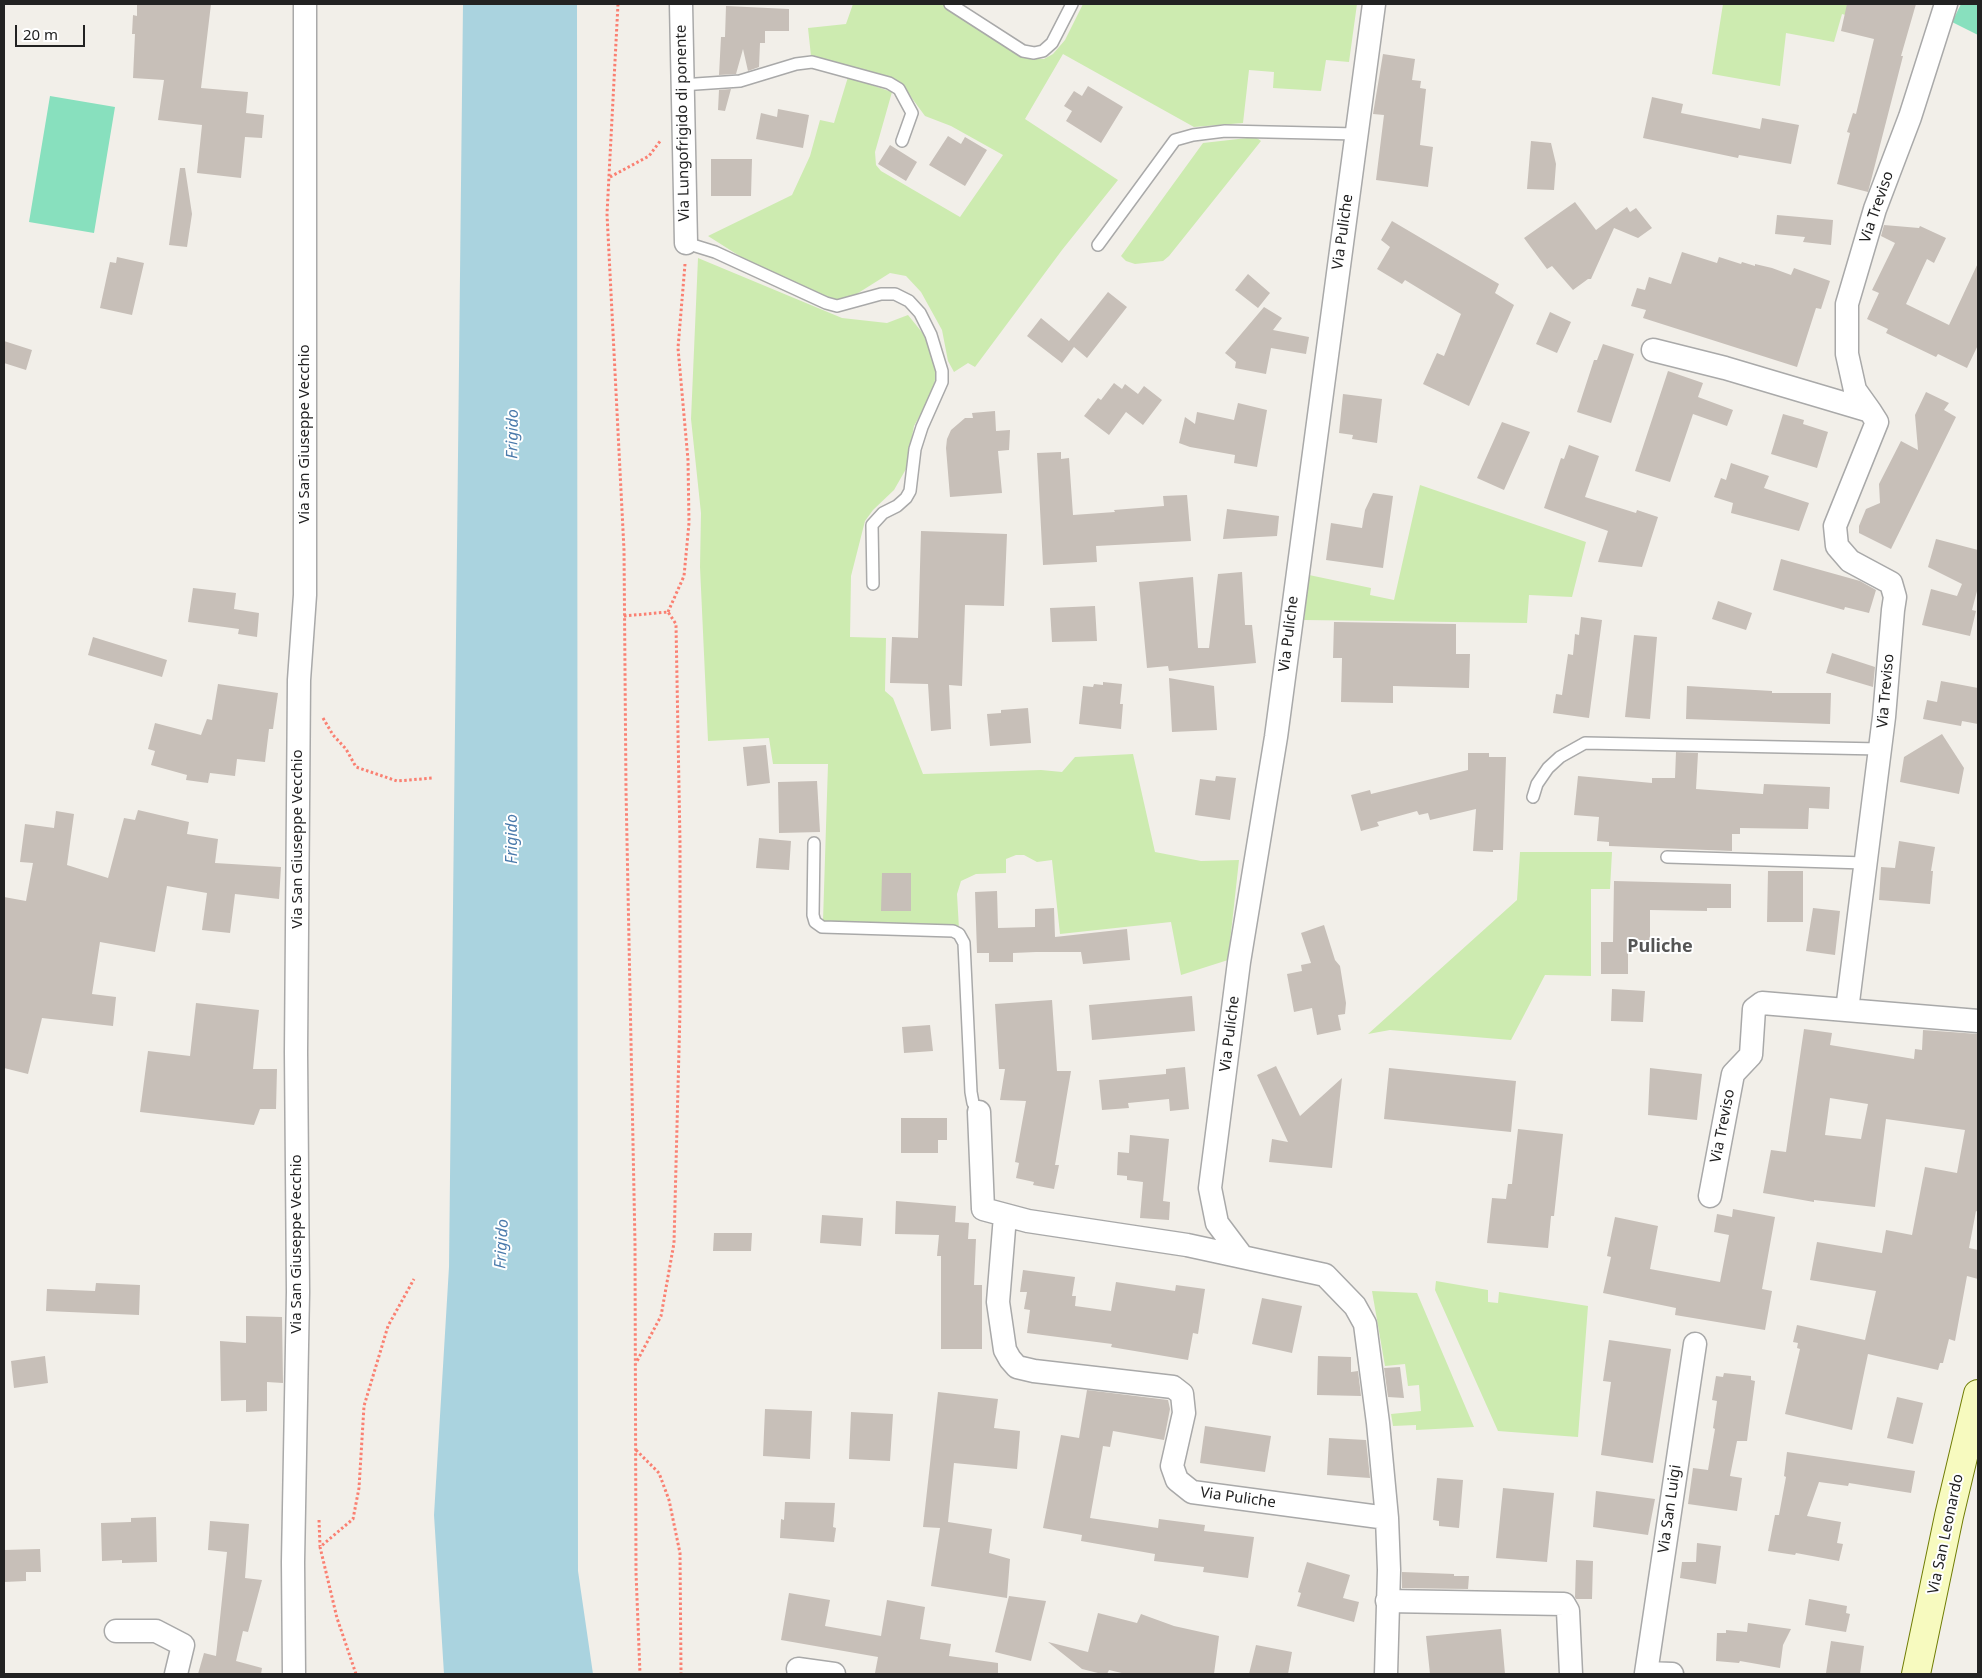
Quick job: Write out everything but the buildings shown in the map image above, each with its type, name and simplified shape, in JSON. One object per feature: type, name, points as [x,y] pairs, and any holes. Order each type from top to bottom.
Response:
[{"type":"main road","name":"Via San Leonardo","points":[[1916,1674],[1949,1516],[1978,1394]]},
{"type":"street","name":"Via San Giuseppe Vecchio","points":[[294,1674],[293,1562],[298,1292],[296,1052],[299,680],[305,596],[305,4]]},
{"type":"street","name":"Via Lungofrigido di ponente","points":[[680,4],[686,243]]},
{"type":"street","name":"Via Puliche","points":[[1240,1255],[1217,1223],[1210,1188],[1239,962],[1276,737],[1374,4]]},
{"type":"street","name":"Via Treviso","points":[[1847,1010],[1880,749],[1895,597],[1891,583],[1850,561],[1837,546],[1835,526],[1877,422],[1855,390],[1847,354],[1847,304],[1875,209],[1910,118],[1946,4]]},
{"type":"street","points":[[1653,350],[1725,368],[1870,411]]},
{"type":"street","name":"Via Treviso","points":[[1710,1196],[1733,1074],[1751,1056],[1754,1008],[1762,1003],[1978,1021]]},
{"type":"street","points":[[979,1112],[983,1209],[1028,1221],[1187,1245],[1324,1274],[1355,1306],[1365,1324],[1378,1423],[1389,1570],[1386,1674]]},
{"type":"street","name":"Via Puliche","points":[[1004,1216],[998,1302],[1005,1350],[1017,1367],[1034,1371],[1173,1387],[1182,1394],[1184,1413],[1172,1466],[1177,1480],[1192,1492],[1386,1518]]},
{"type":"street","name":"Via San Luigi","points":[[1672,1674],[1638,1674],[1695,1344]]},
{"type":"street","points":[[1387,1600],[1564,1604],[1568,1611],[1571,1674]]},
{"type":"street","points":[[116,1631],[156,1631],[182,1645],[176,1674]]},
{"type":"street","points":[[798,1669],[834,1674]]},
{"type":"lane","points":[[950,4],[958,11],[1023,50],[1034,53],[1043,51],[1052,43],[1072,4]]},
{"type":"lane","points":[[681,85],[740,81],[796,64],[812,62],[889,83],[899,89],[912,113],[902,141]]},
{"type":"lane","points":[[1098,245],[1175,140],[1193,135],[1225,131],[1357,134]]},
{"type":"lane","points":[[686,243],[715,252],[826,303],[837,306],[881,294],[896,294],[909,301],[920,313],[931,335],[942,371],[942,382],[914,449],[910,491],[906,498],[883,514],[872,525],[873,584]]},
{"type":"lane","points":[[1533,797],[1537,784],[1548,768],[1560,757],[1585,743],[1880,749]]},
{"type":"lane","points":[[814,842],[813,915],[815,922],[822,927],[952,931],[959,934],[964,943],[971,1092],[973,1103],[979,1112]]},
{"type":"lane","points":[[1668,857],[1865,863]]},
{"type":"path","points":[[618,4],[607,214],[624,550],[626,790],[635,1244],[636,1573],[640,1674]]},
{"type":"path","points":[[609,177],[649,156],[662,138]]},
{"type":"path","points":[[668,612],[684,576],[689,523],[688,460],[678,348],[686,243]]},
{"type":"path","points":[[624,616],[668,612]]},
{"type":"path","points":[[636,1364],[661,1316],[674,1243],[680,1010],[680,843],[676,624],[668,612]]},
{"type":"path","points":[[299,680],[356,768],[397,781],[433,778]]},
{"type":"path","points":[[356,1674],[337,1618],[320,1547],[353,1519],[359,1488],[364,1406],[388,1326],[414,1279]]},
{"type":"path","points":[[636,1450],[660,1473],[669,1500],[680,1553],[681,1674]]},
{"type":"green space","points":[[853,4],[961,4],[957,15],[1031,59],[1044,59],[1053,54],[1065,40],[1083,4],[1357,4],[1349,62],[1326,60],[1321,91],[1273,88],[1274,72],[1249,70],[1243,123],[1194,127],[1063,54],[1025,119],[1118,180],[1062,250],[975,367],[968,363],[954,372],[948,361],[942,330],[921,292],[906,276],[890,273],[847,300],[835,299],[810,291],[749,262],[708,236],[792,195],[810,156],[820,120],[834,123],[848,77],[892,92],[875,152],[876,165],[881,171],[960,217],[1003,155],[951,126],[925,116],[900,82],[890,77],[811,56],[808,28],[846,24]]},
{"type":"green space","points":[[1723,4],[1841,4],[1874,10],[1871,22],[1842,14],[1834,42],[1786,33],[1780,86],[1712,74]]},
{"type":"green space","points":[[1961,4],[1978,4],[1978,35],[1952,22]]},
{"type":"green space","points":[[50,96],[115,107],[94,233],[29,222]]},
{"type":"green space","points":[[1257,138],[1261,141],[1169,256],[1163,261],[1135,264],[1126,261],[1121,256],[1203,143]]},
{"type":"green space","points":[[698,258],[842,318],[887,323],[908,315],[925,336],[937,371],[932,394],[914,426],[906,469],[894,490],[873,510],[865,521],[851,576],[850,637],[886,638],[885,691],[893,698],[923,774],[1041,770],[1062,772],[1075,757],[1133,754],[1155,852],[1201,861],[1239,860],[1228,960],[1181,975],[1171,922],[1060,934],[1052,860],[1037,862],[1024,855],[1016,855],[1006,859],[1006,873],[976,874],[961,881],[957,894],[959,929],[829,924],[823,921],[828,764],[773,764],[769,738],[708,741],[700,567],[701,513],[691,419]]},
{"type":"green space","points":[[1420,485],[1586,542],[1572,597],[1529,595],[1527,623],[1304,620],[1309,575],[1371,588],[1370,595],[1394,600]]},
{"type":"green space","points":[[1520,852],[1612,852],[1610,889],[1591,889],[1591,976],[1545,975],[1511,1040],[1390,1030],[1368,1034],[1517,900]]},
{"type":"green space","points":[[1436,1281],[1488,1290],[1488,1302],[1498,1303],[1499,1292],[1588,1306],[1578,1437],[1498,1431],[1435,1290]]},
{"type":"green space","points":[[1372,1291],[1417,1293],[1474,1427],[1416,1430],[1416,1425],[1393,1426],[1391,1414],[1421,1411],[1419,1385],[1408,1386],[1405,1364],[1385,1366]]},
{"type":"water","name":"Frigido","points":[[463,4],[577,4],[578,1571],[593,1674],[444,1674],[434,1515],[449,1267]]},
{"type":"district","name":"Puliche","points":[[1660,947]]}]
